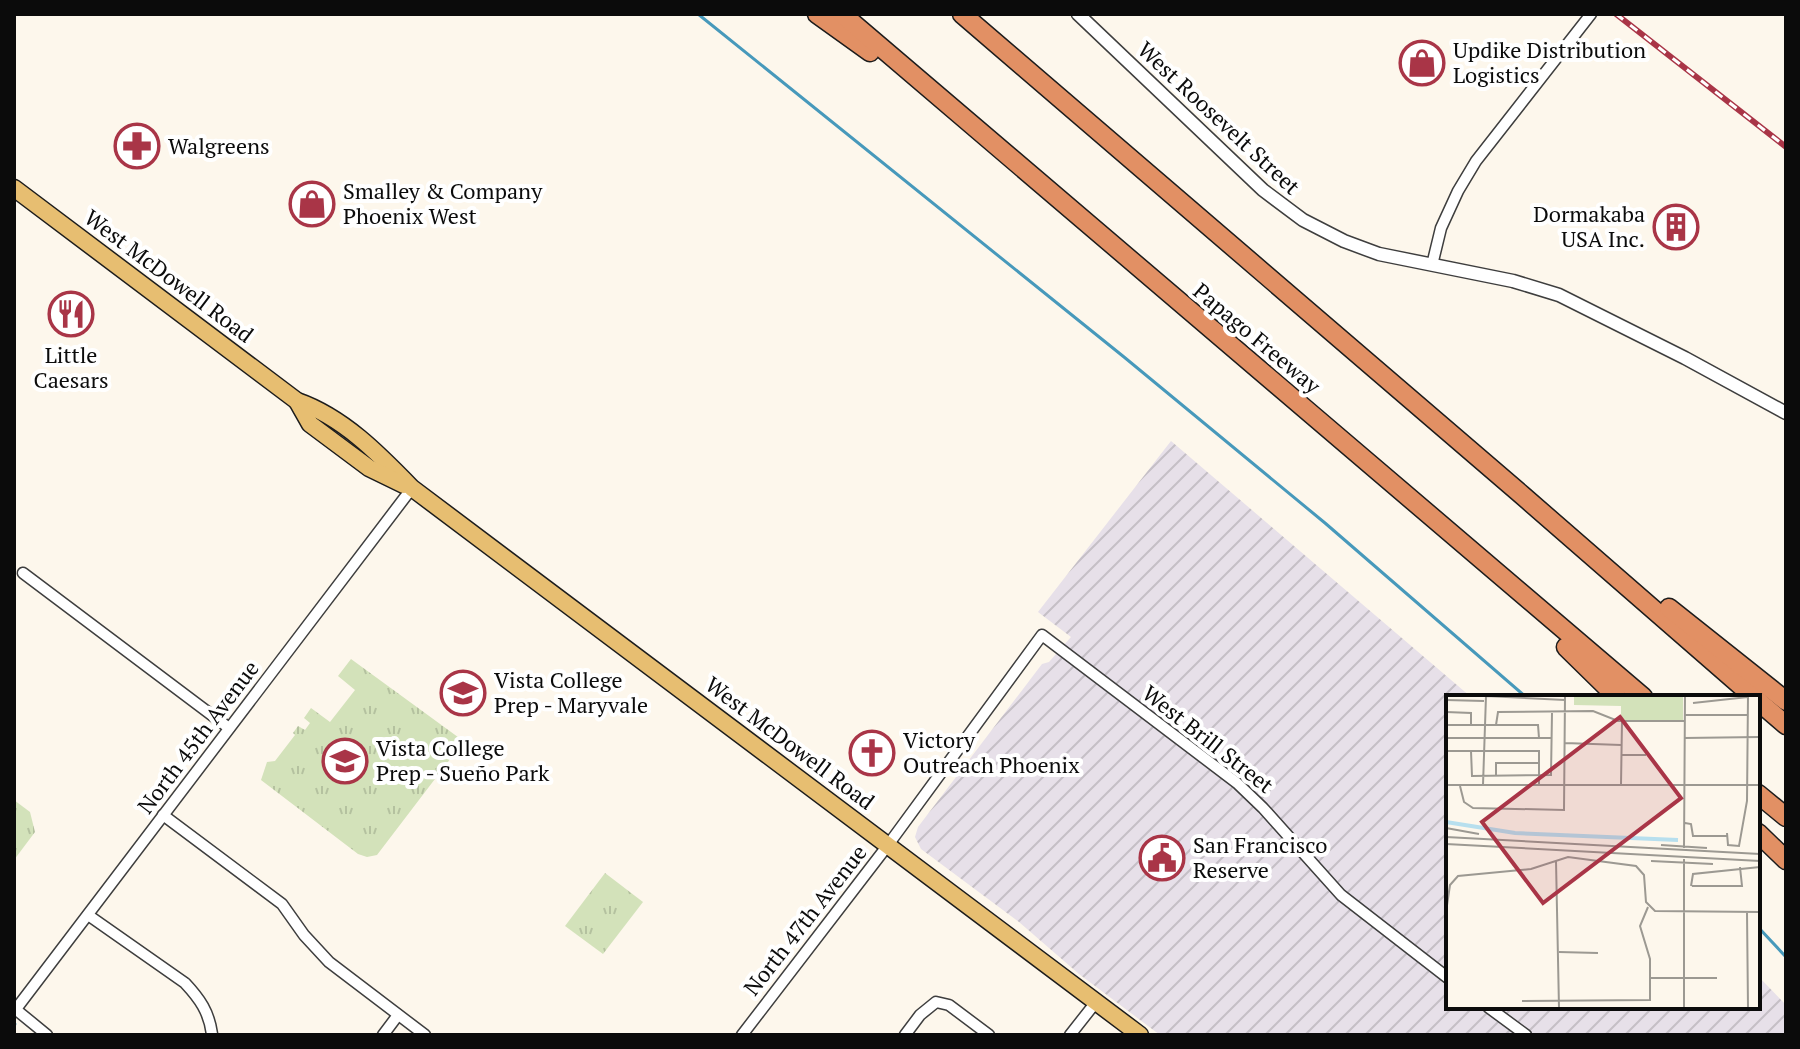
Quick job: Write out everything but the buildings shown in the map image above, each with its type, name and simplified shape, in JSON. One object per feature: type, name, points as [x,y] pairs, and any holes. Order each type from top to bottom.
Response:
[{"type":"highway","points":[[817,14],[961,118]]},
{"type":"highway","name":"Papago Freeway","points":[[842,14],[1641,695]]},
{"type":"highway","points":[[962,14],[1751,695]]},
{"type":"highway","points":[[978,14],[1054,93]]},
{"type":"highway","points":[[1522,495],[1786,701]]},
{"type":"highway","points":[[1474,555],[1615,695]]},
{"type":"highway","points":[[1760,702],[1786,725]]},
{"type":"highway","points":[[1760,796],[1786,817]]},
{"type":"highway","points":[[1760,835],[1786,860]]},
{"type":"main road","name":"West McDowell Road","points":[[14,188],[297,401],[310,424],[369,468],[412,488],[1140,1035]]},
{"type":"street","name":"West Roosevelt Street","points":[[1078,14],[1263,190],[1303,220],[1365,250],[1513,281],[1559,295],[1786,413]]},
{"type":"street","points":[[1432,265],[1441,228],[1476,161],[1591,14]]},
{"type":"street","name":"North 45th Avenue","points":[[15,1009],[412,488]]},
{"type":"street","points":[[23,573],[229,728]]},
{"type":"street","name":"North 47th Avenue","points":[[742,1035],[888,845],[1042,635]]},
{"type":"street","name":"West Brill Street","points":[[1042,635],[1237,783],[1341,895],[1446,976]]},
{"type":"street","points":[[163,815],[282,904],[304,935],[329,962],[425,1035]]},
{"type":"street","points":[[88,915],[185,983],[210,1016],[212,1034]]},
{"type":"street","points":[[905,1035],[920,1015],[936,1002],[949,1005],[989,1035]]},
{"type":"street","points":[[1070,1035],[1096,1002]]},
{"type":"street","points":[[15,1009],[47,1035]]},
{"type":"street","points":[[1491,1009],[1526,1035]]},
{"type":"street","points":[[383,1035],[398,1015]]},
{"type":"shaded area","points":[[1171,441],[1469,695],[1446,695],[1446,1009],[1760,1009],[1760,978],[1786,1005],[1786,1035],[1160,1035],[1079,974],[1019,922],[921,849],[915,837],[918,827],[1042,664],[1049,662],[1071,637],[1038,612]]},
{"type":"green space","points":[[351,659],[462,740],[377,855],[367,857],[358,854],[261,780],[267,762],[275,761],[295,735],[293,733],[298,726],[305,730],[310,723],[304,718],[311,708],[330,722],[355,690],[338,676]]},
{"type":"green space","points":[[14,800],[30,812],[35,832],[14,860]]},
{"type":"green space","points":[[605,873],[643,902],[603,954],[565,926]]},
{"type":"waterway","points":[[698,14],[1124,357],[1325,523],[1524,695]]},
{"type":"waterway","points":[[1760,929],[1786,957]]},
{"type":"railway","points":[[1616,14],[1786,147]]},
{"type":"place","name":"Updike Distribution Logistics","points":[[1422,63]]},
{"type":"place","name":"Walgreens","points":[[137,146]]},
{"type":"place","name":"Smalley & Company Phoenix West","points":[[312,204]]},
{"type":"place","name":"Dormakaba USA Inc.","points":[[1676,227]]},
{"type":"place","name":"Little Caesars","points":[[71,314]]},
{"type":"place","name":"Vista College Prep - Maryvale","points":[[463,693]]},
{"type":"place","name":"Victory Outreach Phoenix","points":[[872,753]]},
{"type":"place","name":"Vista College Prep - Sueño Park","points":[[345,761]]},
{"type":"place","name":"San Francisco Reserve","points":[[1162,858]]}]
